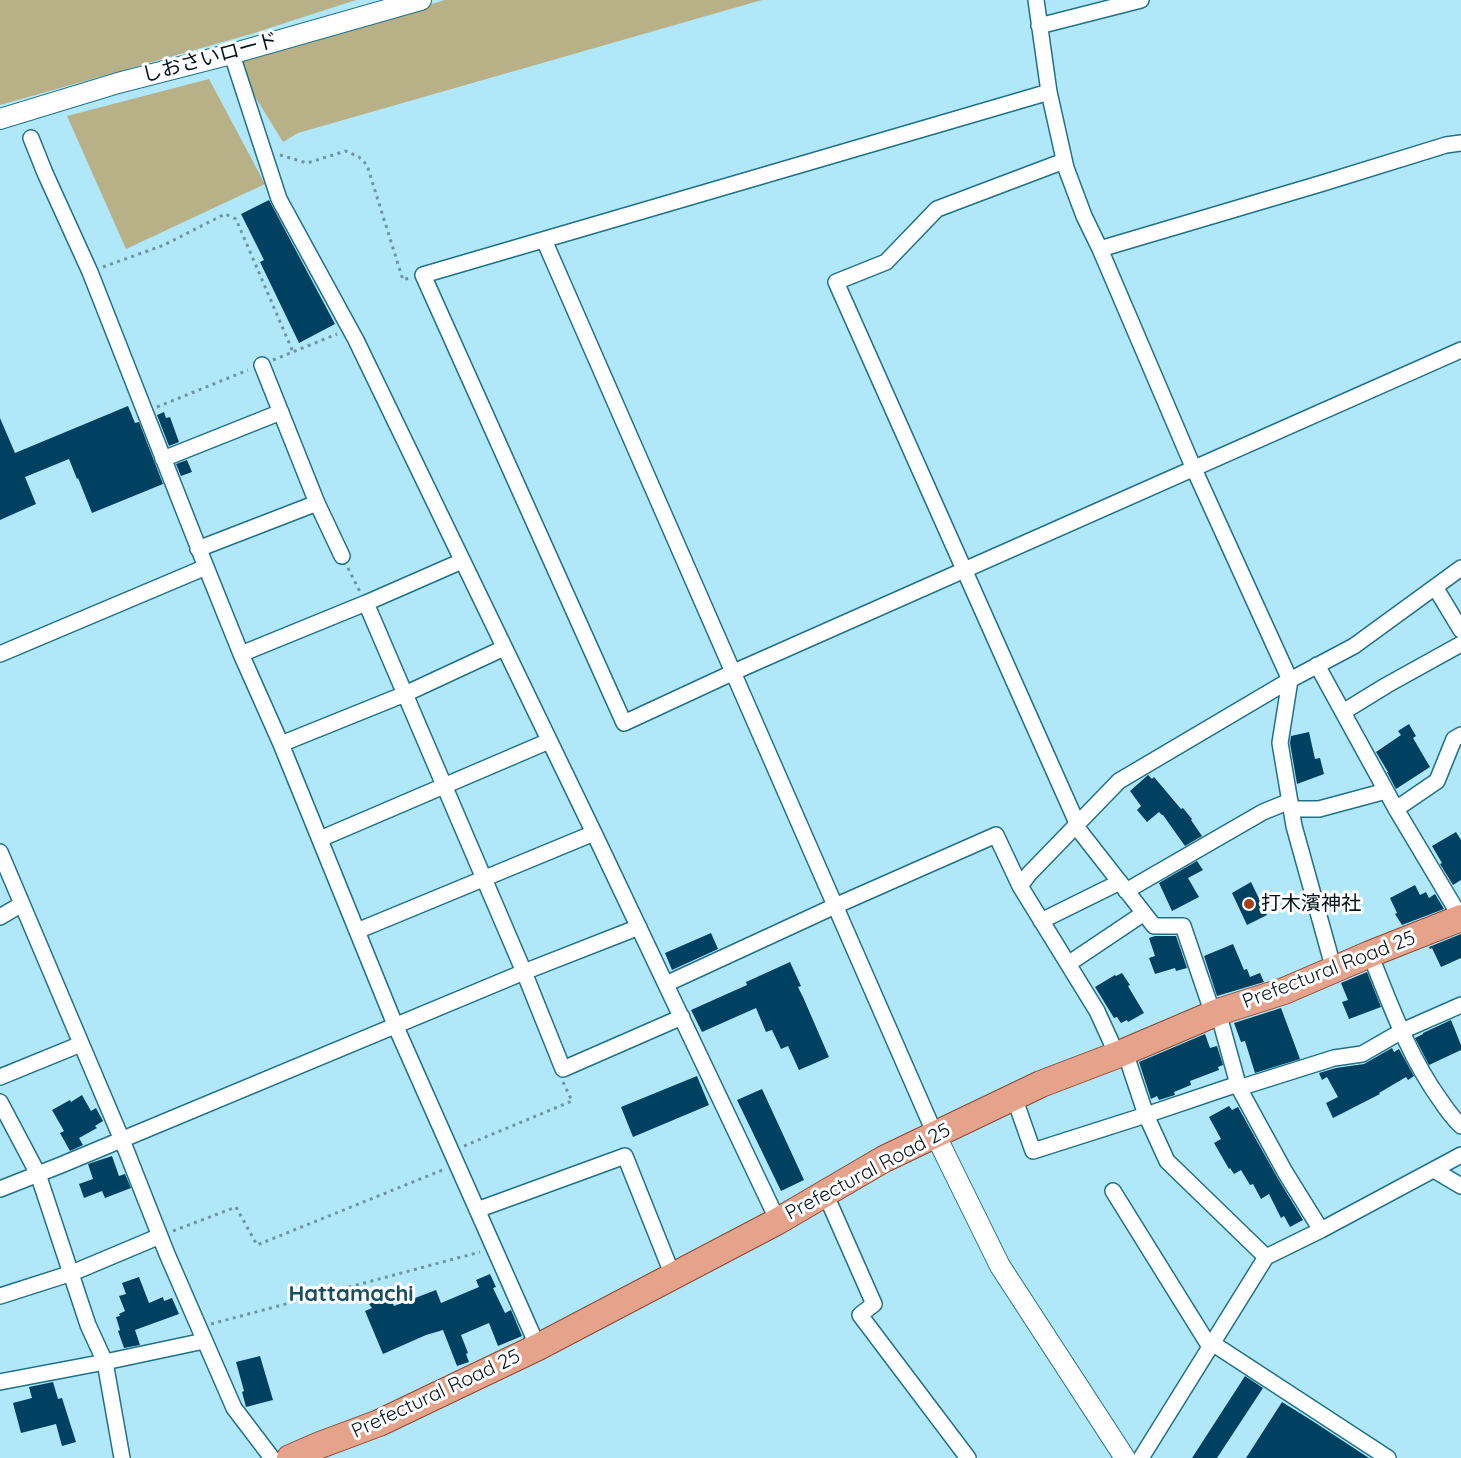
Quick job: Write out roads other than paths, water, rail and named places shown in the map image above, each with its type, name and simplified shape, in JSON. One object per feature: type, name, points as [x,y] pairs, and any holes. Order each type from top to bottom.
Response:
[{"type":"main road","name":"Prefectural Road 25","points":[[290,1458],[379,1423],[673,1276],[778,1221],[884,1159],[1041,1084],[1215,1013],[1284,992],[1370,954],[1461,918]]},
{"type":"street","name":"しおさいロード","points":[[0,119],[118,83],[231,54],[421,0]]},
{"type":"street","points":[[1036,0],[1049,92],[1064,161],[1084,216],[1194,469],[1290,680],[1280,743],[1294,825],[1334,970]]},
{"type":"street","points":[[1039,26],[1142,0]]},
{"type":"street","points":[[231,54],[279,199],[356,340],[778,1221]]},
{"type":"street","points":[[1049,92],[423,275],[624,723],[734,672],[1461,350]]},
{"type":"street","points":[[31,138],[90,272],[241,654],[281,744],[396,1027],[477,1210],[532,1345]]},
{"type":"street","points":[[1100,249],[1446,145],[1461,143]]},
{"type":"street","points":[[1064,161],[937,210],[886,262],[836,282],[1076,824],[1154,927],[1183,926],[1239,1086],[1285,1172],[1321,1230]]},
{"type":"street","points":[[544,240],[935,1134],[1000,1266],[1125,1458]]},
{"type":"street","points":[[262,364],[317,503],[342,556]]},
{"type":"street","points":[[163,459],[281,412]]},
{"type":"street","points":[[198,549],[317,503]]},
{"type":"street","points":[[241,654],[462,561]]},
{"type":"street","points":[[0,654],[206,567]]},
{"type":"street","points":[[1020,886],[1119,781],[1290,680],[1354,646],[1461,568]]},
{"type":"street","points":[[1435,587],[1461,630]]},
{"type":"street","points":[[366,603],[446,786],[563,1069],[682,1017]]},
{"type":"street","points":[[1343,712],[1461,644]]},
{"type":"street","points":[[281,744],[405,694],[504,648]]},
{"type":"street","points":[[1317,665],[1396,809],[1461,918]]},
{"type":"street","points":[[1396,809],[1437,781],[1454,740],[1461,735]]},
{"type":"street","points":[[320,839],[549,741]]},
{"type":"street","points":[[1041,921],[1123,887],[1263,812],[1290,805],[1319,809],[1386,791]]},
{"type":"street","points":[[357,931],[594,833]]},
{"type":"street","points":[[666,984],[996,835],[1020,886],[1121,1053],[1167,1161],[1266,1257]]},
{"type":"street","points":[[1,856],[234,1408],[272,1458]]},
{"type":"street","points":[[0,917],[22,904]]},
{"type":"street","points":[[1068,964],[1144,913]]},
{"type":"street","points":[[0,1188],[122,1140],[524,972],[639,927]]},
{"type":"street","points":[[1370,954],[1426,1081],[1454,1120],[1461,1126]]},
{"type":"street","points":[[1014,1097],[1033,1151],[1239,1086],[1334,1058],[1362,1054],[1402,1031],[1461,1005]]},
{"type":"street","points":[[0,1077],[81,1044]]},
{"type":"street","points":[[0,1102],[38,1174],[88,1324],[105,1362],[122,1458]]},
{"type":"street","points":[[1141,1458],[1266,1257],[1461,1155]]},
{"type":"street","points":[[477,1210],[625,1156],[673,1276]]},
{"type":"street","points":[[1434,1170],[1461,1186]]},
{"type":"street","points":[[1113,1191],[1211,1345],[1388,1458]]},
{"type":"street","points":[[825,1193],[874,1304],[860,1315],[968,1458]]},
{"type":"street","points":[[0,1296],[72,1273],[160,1236]]},
{"type":"street","points":[[0,1382],[105,1362],[201,1334]]},
{"type":"place","name":"打木濱神社","points":[[1249,904]]},
{"type":"district","name":"Hattamachi","points":[[351,1294]]}]
